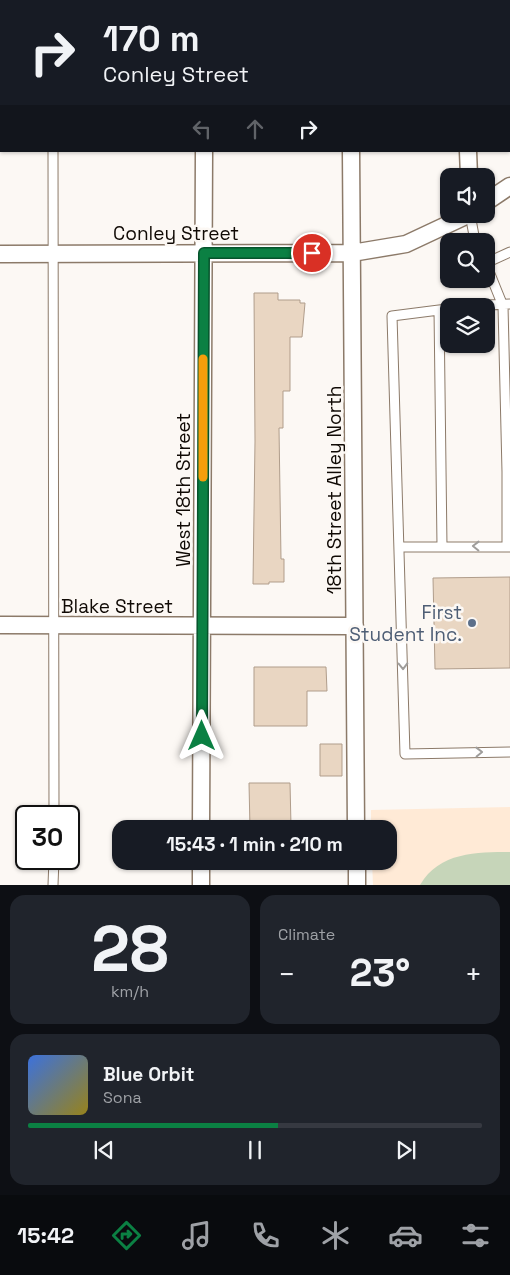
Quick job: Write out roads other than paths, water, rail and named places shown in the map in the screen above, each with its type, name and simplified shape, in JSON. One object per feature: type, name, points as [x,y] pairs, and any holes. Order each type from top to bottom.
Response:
[{"type":"street","name":"West 18th Street","points":[[201,820],[204,152]]},
{"type":"street","name":"18th Street Alley North","points":[[351,152],[356,820]]},
{"type":"street","points":[[468,152],[469,168]]},
{"type":"street","points":[[495,196],[510,186]]},
{"type":"street","name":"Conley Street","points":[[0,254],[352,253],[406,244],[451,223]]},
{"type":"street","name":"Blake Street","points":[[0,626],[355,626]]},
{"type":"street","points":[[201,870],[201,885]]},
{"type":"street","points":[[356,870],[357,885]]},
{"type":"lane","points":[[52,152],[54,805]]},
{"type":"lane","points":[[495,259],[510,252]]},
{"type":"lane","points":[[400,547],[509,547],[507,305],[495,281]]},
{"type":"lane","points":[[442,546],[439,310],[392,316],[405,754],[510,752]]},
{"type":"lane","points":[[53,885],[54,870]]},
{"type":"place","name":"First Student Inc.","points":[[472,623]]}]
